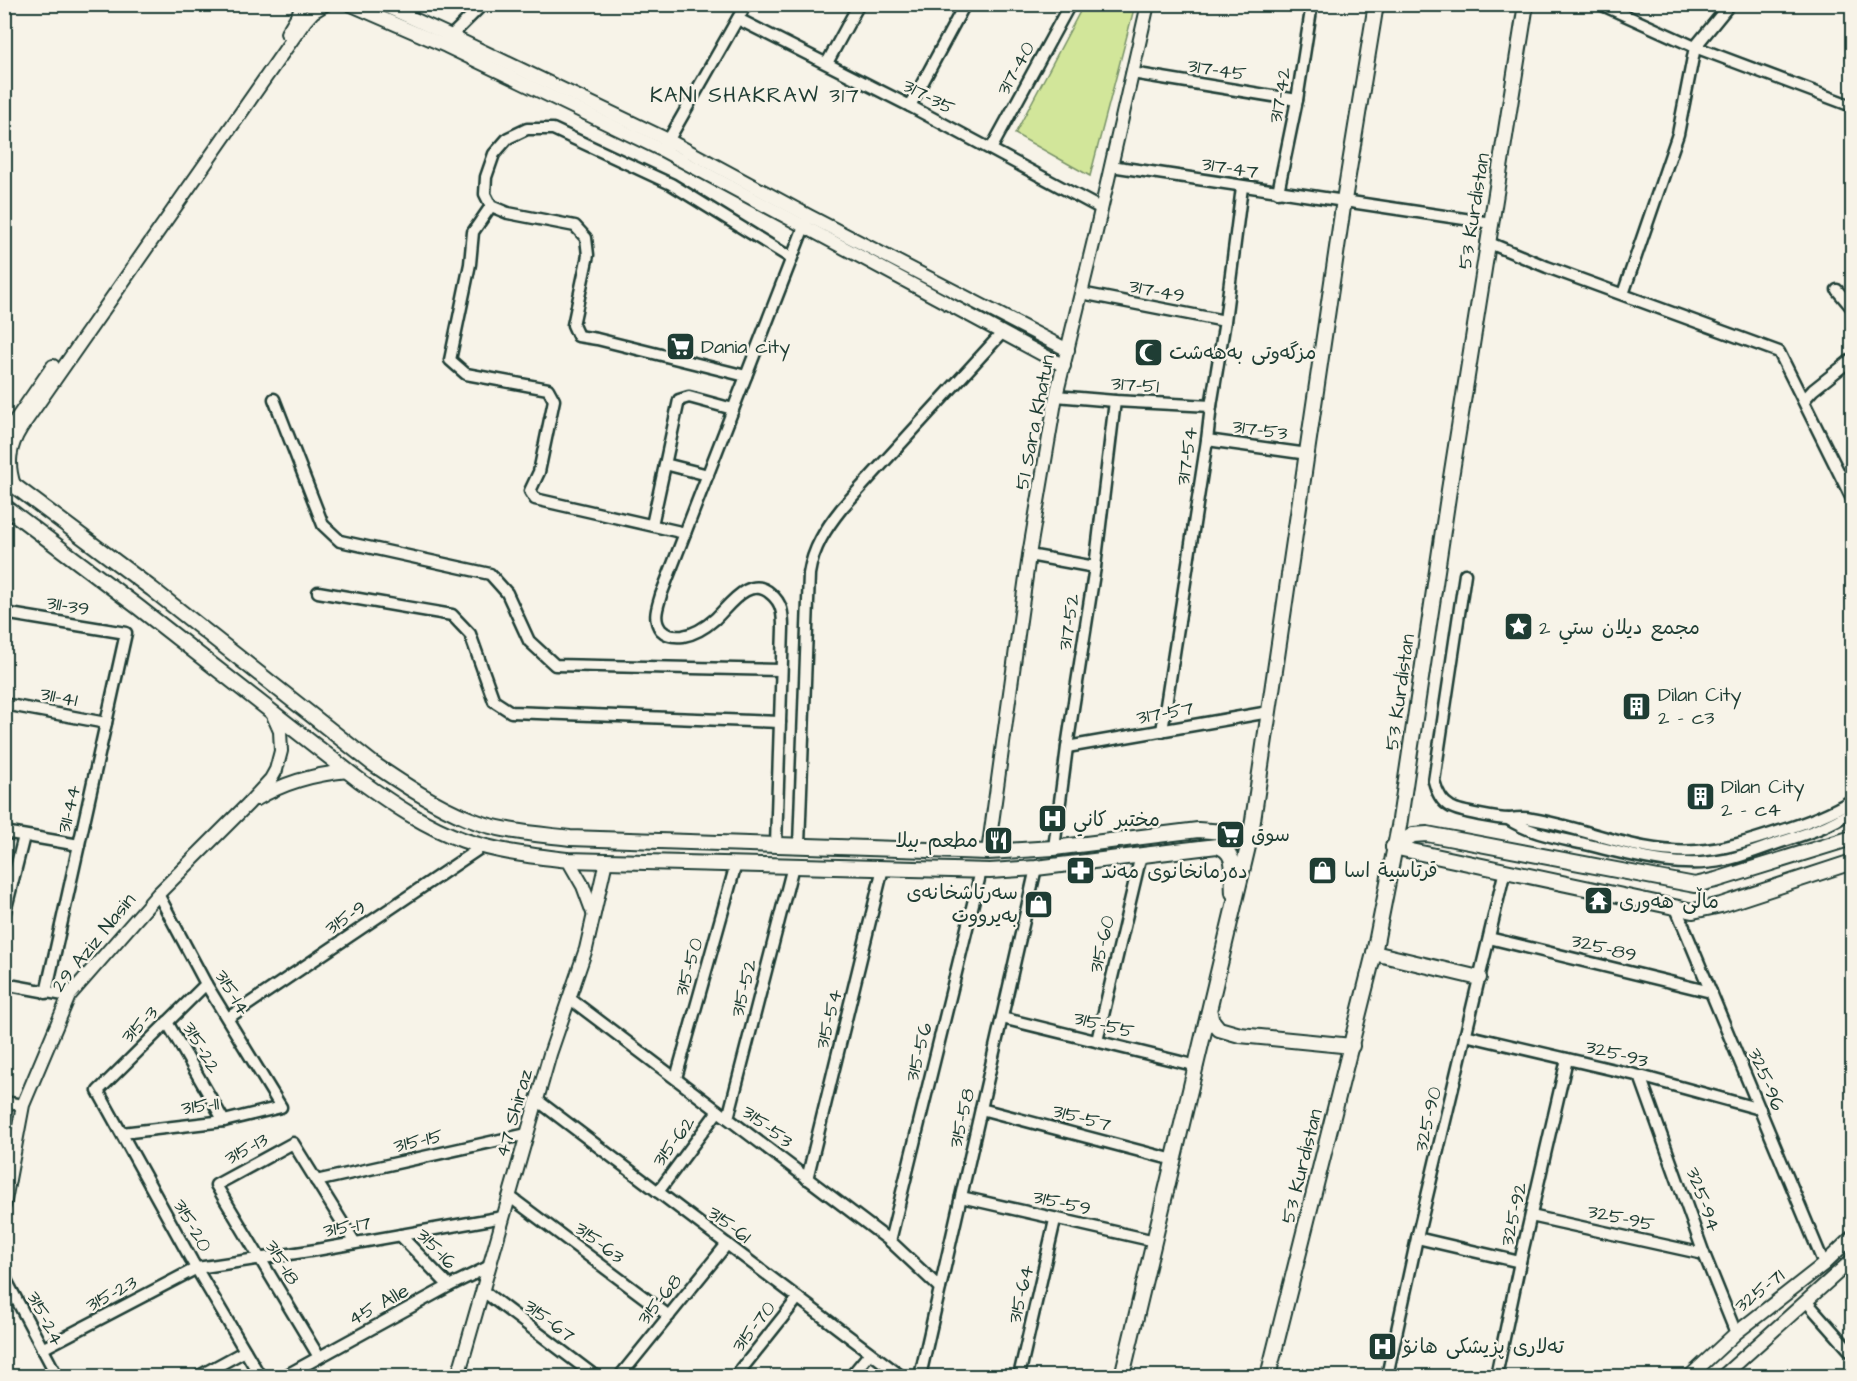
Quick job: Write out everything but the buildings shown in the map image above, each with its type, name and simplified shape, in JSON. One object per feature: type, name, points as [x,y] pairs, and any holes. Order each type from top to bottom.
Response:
[{"type":"main road","points":[[1122,1377],[1251,834],[1344,200],[1376,4]]},
{"type":"main road","name":"53 Kurdistan","points":[[1268,1377],[1374,953],[1400,815],[1487,242],[1526,4]]},
{"type":"main road","points":[[9,482],[152,589],[372,763],[406,787],[470,820],[508,830],[570,838],[988,852],[1054,848],[1198,830],[1251,834]]},
{"type":"main road","points":[[4,506],[138,606],[394,805],[462,840],[504,851],[568,860],[981,871],[1036,868],[1216,846],[1228,852],[1232,860],[1232,888],[1236,903]]},
{"type":"main road","points":[[138,606],[152,589]]},
{"type":"main road","points":[[1197,848],[1202,839],[1198,830]]},
{"type":"main road","points":[[1393,847],[1413,835],[1427,834],[1695,885],[1852,838]]},
{"type":"main road","points":[[677,863],[678,841]]},
{"type":"main road","points":[[1393,847],[1693,910],[1722,905],[1852,862]]},
{"type":"main road","points":[[1374,953],[1479,978]]},
{"type":"main road","points":[[1210,1013],[1211,1019],[1219,1029],[1240,1035],[1352,1046]]},
{"type":"street","points":[[4,433],[15,421],[292,25],[301,4]]},
{"type":"street","points":[[9,482],[9,455],[21,428],[305,21],[326,4]]},
{"type":"street","points":[[349,4],[363,7],[449,41]]},
{"type":"street","points":[[381,4],[449,41],[665,145],[806,221],[1064,366]]},
{"type":"street","points":[[449,41],[483,4]]},
{"type":"street","points":[[665,145],[746,4]]},
{"type":"street","points":[[827,63],[859,4]]},
{"type":"street","points":[[910,106],[966,4]]},
{"type":"street","name":"317-40","points":[[991,149],[1070,4]]},
{"type":"street","name":"51 Sara Khatun","points":[[988,852],[1029,555],[1056,396],[1148,4]]},
{"type":"street","points":[[1291,4],[1312,6]]},
{"type":"street","points":[[1600,4],[1695,47],[1852,106]]},
{"type":"street","points":[[1623,294],[1678,134],[1695,47],[1730,4]]},
{"type":"street","name":"317-42","points":[[1278,192],[1297,100],[1312,6]]},
{"type":"street","name":"317-35","points":[[738,19],[910,106],[1101,208]]},
{"type":"street","name":"317-45","points":[[1132,73],[1297,100]]},
{"type":"street","points":[[746,376],[578,336],[573,325],[588,255],[586,238],[576,226],[508,213],[491,206],[485,194],[486,177],[494,154],[508,138],[527,129],[553,129],[671,184],[791,258]]},
{"type":"street","name":"317-47","points":[[1111,166],[1491,223]]},
{"type":"street","name":"317-54","points":[[1162,731],[1225,321],[1242,187]]},
{"type":"street","points":[[491,206],[474,232],[470,264],[450,360],[466,374],[548,389],[554,400],[540,472],[530,491],[535,499],[685,533]]},
{"type":"street","points":[[776,845],[783,616],[779,603],[766,589],[753,587],[744,591],[709,624],[686,636],[670,635],[657,625],[656,616],[685,533],[806,221]]},
{"type":"street","points":[[806,221],[1068,350]]},
{"type":"street","points":[[1487,242],[1547,267],[1779,352],[1852,499]]},
{"type":"street","points":[[1837,290],[1852,308]]},
{"type":"street","name":"317-49","points":[[1081,293],[1225,321]]},
{"type":"street","points":[[799,845],[809,574],[813,552],[827,527],[842,508],[1002,333]]},
{"type":"street","points":[[1804,400],[1852,359]]},
{"type":"street","name":"317-51","points":[[1056,396],[1211,406]]},
{"type":"street","points":[[652,525],[679,400],[689,397],[733,409]]},
{"type":"street","points":[[274,399],[323,525],[340,541],[490,574],[507,593],[529,641],[555,665],[782,670]]},
{"type":"street","name":"317-52","points":[[1054,848],[1095,567],[1115,401]]},
{"type":"street","name":"317-53","points":[[1207,440],[1308,454]]},
{"type":"street","points":[[665,464],[708,475]]},
{"type":"street","points":[[1029,555],[1095,567]]},
{"type":"street","points":[[1465,574],[1434,781],[1442,801],[1451,807],[1508,819],[1534,819],[1646,849],[1688,851],[1721,849],[1852,811]]},
{"type":"street","points":[[318,592],[452,615],[470,634],[494,701],[511,712],[780,722]]},
{"type":"street","name":"311-39","points":[[4,613],[126,633]]},
{"type":"street","name":"311-44","points":[[46,993],[126,633]]},
{"type":"street","name":"311-41","points":[[4,704],[106,723]]},
{"type":"street","name":"29 Aziz Nasin","points":[[4,1206],[23,1105],[69,996],[158,894],[271,778],[281,751],[280,731],[271,710]]},
{"type":"street","name":"317-57","points":[[1067,747],[1269,712]]},
{"type":"street","name":"29 Aziz Nasin","points":[[248,804],[289,783],[318,775],[348,771]]},
{"type":"street","points":[[1828,819],[1852,800]]},
{"type":"street","points":[[4,832],[79,845]]},
{"type":"street","points":[[4,915],[24,836]]},
{"type":"street","name":"315-9","points":[[228,1018],[483,846]]},
{"type":"street","name":"315-60","points":[[1096,1041],[1141,855]]},
{"type":"street","points":[[568,860],[584,886],[594,914]]},
{"type":"street","name":"47 Shiraz","points":[[458,1377],[550,1054],[586,949],[606,861]]},
{"type":"street","name":"315-50","points":[[676,1078],[736,864]]},
{"type":"street","name":"315-52","points":[[728,1118],[793,866]]},
{"type":"street","name":"315-54","points":[[807,1179],[883,868]]},
{"type":"street","name":"315-58","points":[[920,1377],[1036,868]]},
{"type":"street","name":"325-90","points":[[1387,1377],[1417,1238],[1505,870]]},
{"type":"street","name":"315-56","points":[[890,1241],[981,871]]},
{"type":"street","name":"315-14","points":[[158,894],[206,984],[281,1107]]},
{"type":"street","name":"325-96","points":[[1676,908],[1824,1264]]},
{"type":"street","name":"325-89","points":[[1489,938],[1711,992]]},
{"type":"street","points":[[4,984],[69,996]]},
{"type":"street","name":"315-3","points":[[98,1091],[206,984]]},
{"type":"street","name":"315-53","points":[[569,998],[890,1241],[940,1288]]},
{"type":"street","name":"315-55","points":[[1002,1018],[1197,1066]]},
{"type":"street","name":"315-22","points":[[167,1022],[224,1121]]},
{"type":"street","name":"325-93","points":[[1466,1035],[1640,1076],[1760,1108]]},
{"type":"street","name":"325-92","points":[[1496,1377],[1567,1059]]},
{"type":"street","name":"325-94","points":[[1640,1076],[1704,1254],[1736,1333]]},
{"type":"street","name":"315-20","points":[[98,1091],[260,1377]]},
{"type":"street","name":"315-61","points":[[537,1100],[901,1377]]},
{"type":"street","points":[[4,1102],[23,1105]]},
{"type":"street","name":"315-11","points":[[122,1133],[224,1121],[281,1107]]},
{"type":"street","name":"315-57","points":[[981,1109],[1174,1160]]},
{"type":"street","name":"315-62","points":[[658,1192],[718,1111]]},
{"type":"street","name":"315-15","points":[[316,1181],[527,1134]]},
{"type":"street","name":"315-13","points":[[216,1185],[293,1143],[316,1181]]},
{"type":"street","points":[[316,1181],[355,1243]]},
{"type":"street","name":"315-18","points":[[216,1185],[319,1357]]},
{"type":"street","name":"315-63","points":[[509,1196],[669,1316]]},
{"type":"street","name":"315-59","points":[[961,1197],[1155,1241]]},
{"type":"street","name":"325-95","points":[[1531,1216],[1704,1254]]},
{"type":"street","name":"315-17","points":[[197,1268],[503,1217]]},
{"type":"street","name":"315-64","points":[[1019,1377],[1055,1220]]},
{"type":"street","name":"315-16","points":[[400,1235],[449,1286]]},
{"type":"street","name":"325-71","points":[[1690,1377],[1736,1333],[1824,1264],[1852,1237]]},
{"type":"street","points":[[1417,1238],[1520,1262]]},
{"type":"street","name":"315-68","points":[[620,1377],[727,1244]]},
{"type":"street","name":"325-71","points":[[1723,1377],[1852,1260]]},
{"type":"street","name":"45 Alle","points":[[285,1377],[449,1286],[489,1267]]},
{"type":"street","name":"315-23","points":[[42,1349],[197,1268]]},
{"type":"street","name":"315-24","points":[[4,1276],[57,1377]]},
{"type":"street","name":"315-67","points":[[483,1291],[595,1377]]},
{"type":"street","name":"315-70","points":[[736,1377],[798,1298]]},
{"type":"street","points":[[1806,1301],[1852,1353]]},
{"type":"street","points":[[199,1377],[245,1351]]},
{"type":"street","points":[[851,1377],[870,1353]]},
{"type":"green space","points":[[1084,4],[1135,5],[1090,176],[1015,134]]},
{"type":"place","name":"Dania city","points":[[680,346]]},
{"type":"place","name":"مزگەوتی بەهەشت","points":[[1148,352]]},
{"type":"place","name":"مجمع ديلان ستي 2","points":[[1518,627]]},
{"type":"place","name":"Dilan City 2 - c3","points":[[1637,706]]},
{"type":"place","name":"Dilan City 2 - c4","points":[[1700,797]]},
{"type":"place","name":"مختبر كاني","points":[[1052,819]]},
{"type":"place","name":"سوق","points":[[1230,834]]},
{"type":"place","name":"مطعم بيلا","points":[[999,840]]},
{"type":"place","name":"قرتاسیة اسا","points":[[1323,870]]},
{"type":"place","name":"دەرمانخانوی مەند","points":[[1080,871]]},
{"type":"place","name":"ماڵی هەوری","points":[[1598,901]]},
{"type":"place","name":"سەرتاشخانەی بەیرووت","points":[[1039,904]]},
{"type":"place","name":"تەلاری پزیشکی هانۆ","points":[[1382,1346]]},
{"type":"district","name":"KANI SHAKRAW 317","points":[[755,95]]}]
